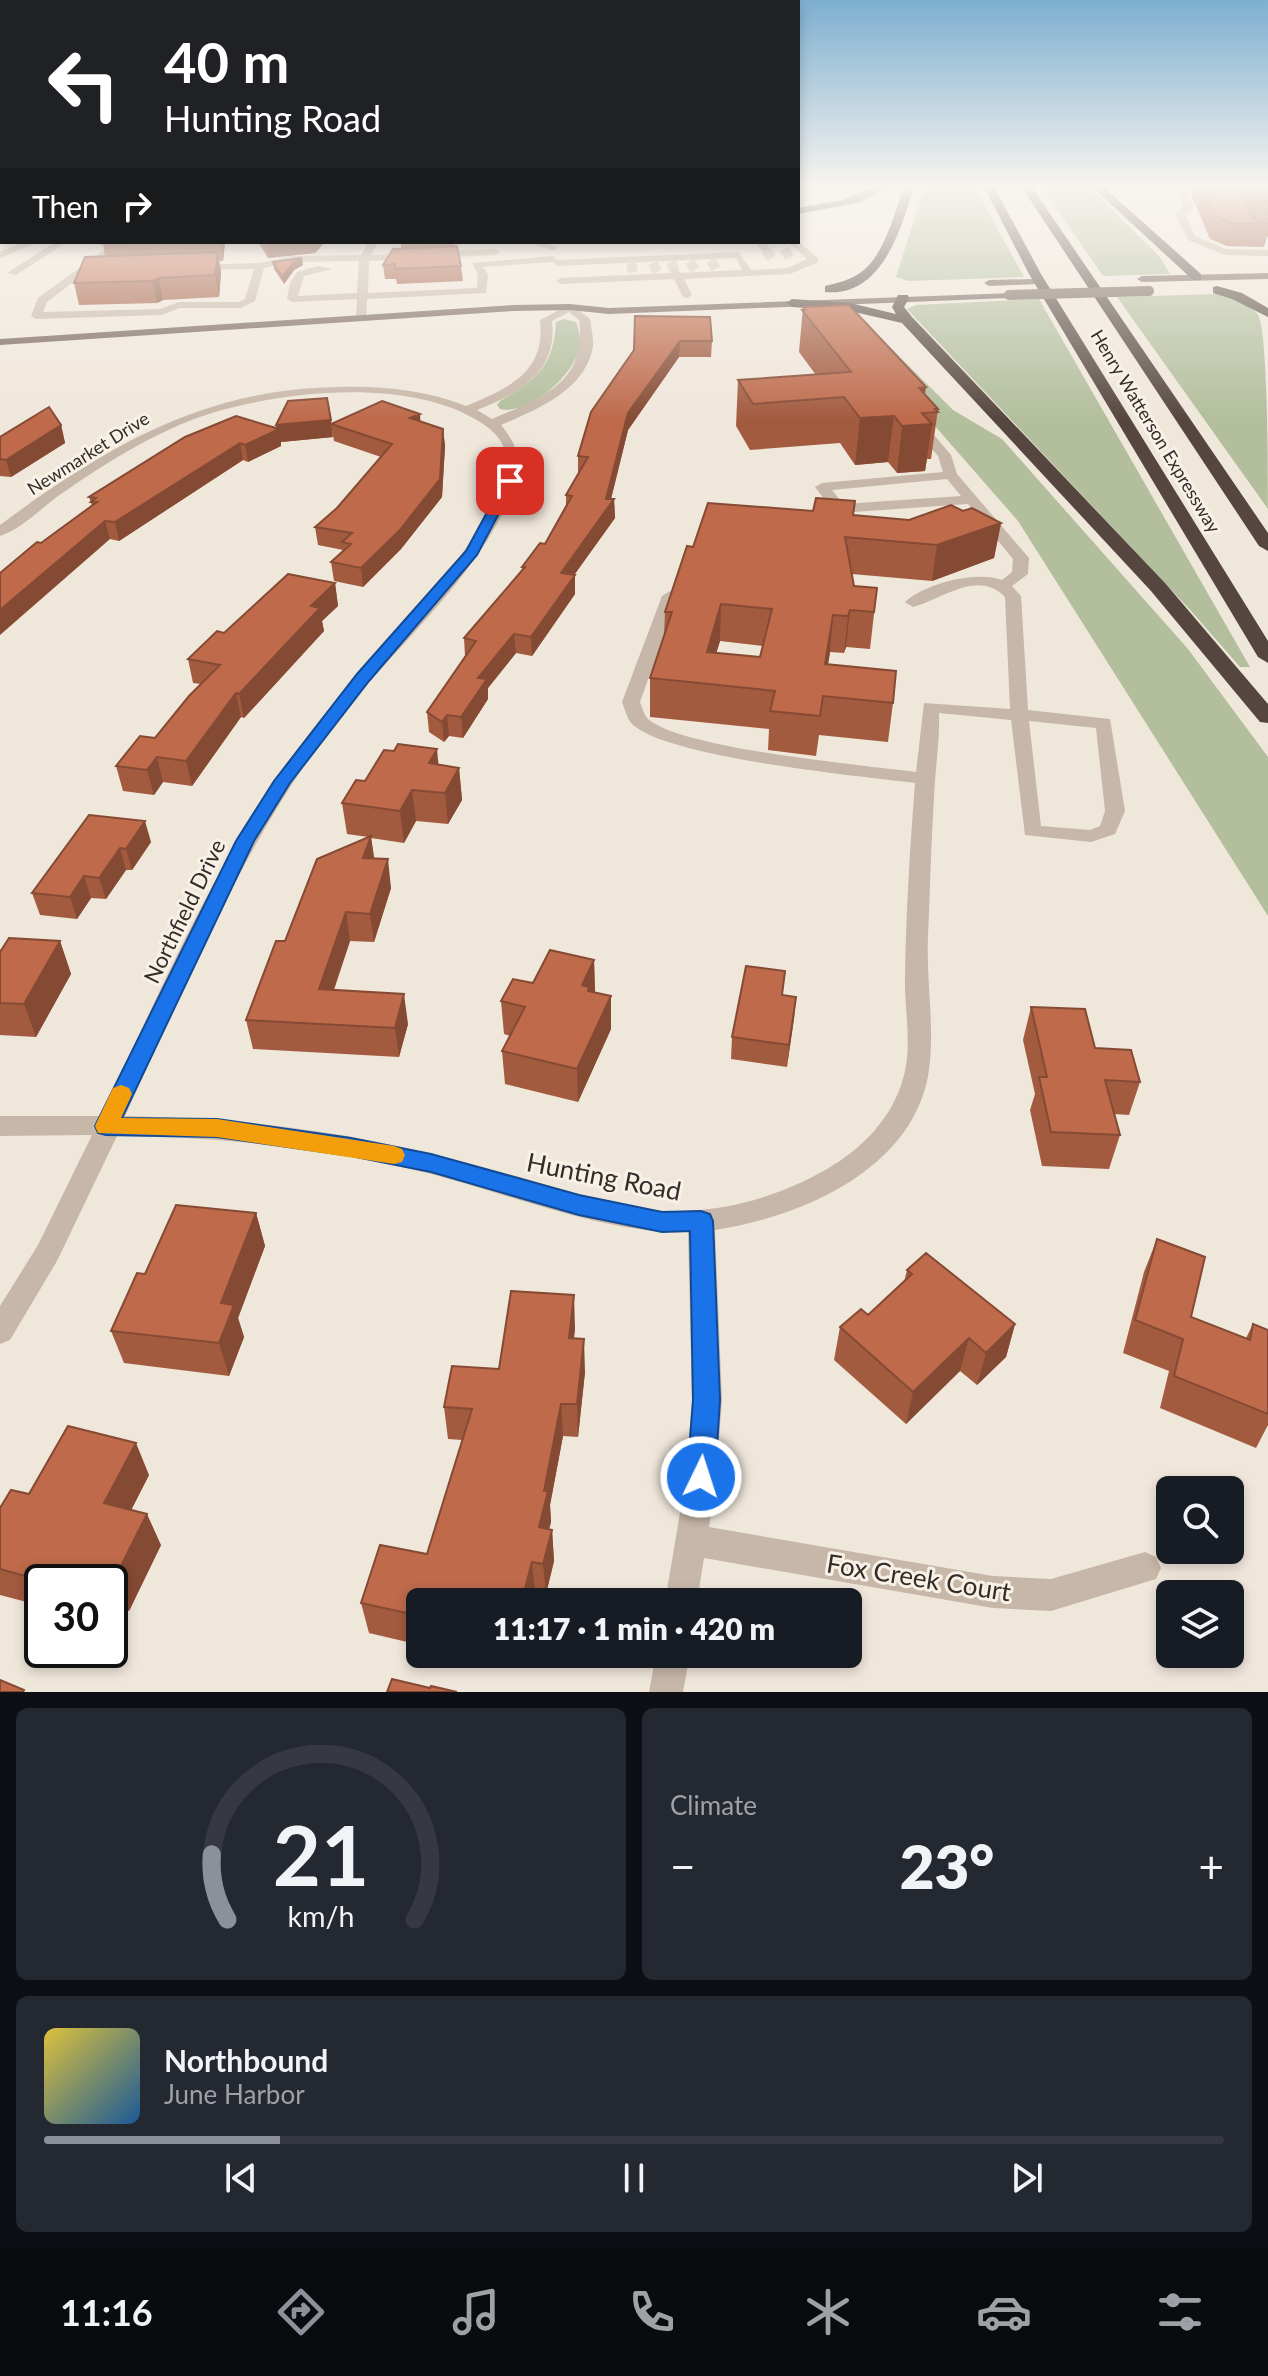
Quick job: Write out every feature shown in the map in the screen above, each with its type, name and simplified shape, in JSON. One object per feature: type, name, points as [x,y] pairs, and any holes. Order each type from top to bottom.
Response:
[{"type":"highway","points":[[822,290],[852,282],[874,268],[877,262]]},
{"type":"highway","name":"Henry Watterson Expressway","points":[[1029,262],[1268,657]]},
{"type":"highway","name":"Henry Watterson Expressway","points":[[1077,262],[1268,546]]},
{"type":"highway","points":[[1180,262],[1197,277]]},
{"type":"highway","points":[[874,268],[897,288],[898,307],[907,320],[1158,587],[1268,717]]},
{"type":"highway","points":[[1217,290],[1237,296],[1268,313]]},
{"type":"highway","points":[[789,297],[907,320]]},
{"type":"main road","points":[[963,284],[1268,276]]},
{"type":"main road","points":[[1197,277],[1217,290]]},
{"type":"main road","points":[[822,290],[869,288]]},
{"type":"main road","points":[[0,342],[285,322],[570,307],[609,311],[897,288],[998,295],[1255,289]]},
{"type":"main road","points":[[789,297],[801,290]]},
{"type":"main road","points":[[570,307],[604,299],[700,294]]},
{"type":"street","points":[[7,286],[14,282],[6,272],[25,262]]},
{"type":"street","points":[[93,262],[42,300],[36,316],[161,312],[179,305],[241,305],[250,301],[260,266]]},
{"type":"street","points":[[183,267],[260,266],[279,262]]},
{"type":"street","points":[[285,322],[294,280],[301,272],[363,262],[361,318]]},
{"type":"street","points":[[292,299],[482,291],[483,275],[476,265],[494,262]]},
{"type":"street","points":[[480,417],[551,395],[572,377],[581,363],[588,348],[584,319],[570,307],[556,262]]},
{"type":"street","points":[[602,262],[608,279]]},
{"type":"street","points":[[614,262],[632,268],[714,265],[748,273],[807,262]]},
{"type":"street","points":[[561,281],[608,279],[632,268],[714,265],[722,262]]},
{"type":"street","points":[[742,262],[748,273]]},
{"type":"street","points":[[774,262],[777,266],[788,267]]},
{"type":"street","points":[[673,267],[687,295]]},
{"type":"street","points":[[75,274],[106,272]]},
{"type":"street","points":[[480,417],[490,401],[537,366],[548,343],[546,320],[570,307]]},
{"type":"street","points":[[157,330],[161,312]]},
{"type":"street","points":[[110,333],[124,313]]},
{"type":"street","name":"Newmarket Drive","points":[[0,532],[149,433],[181,418],[224,404],[283,393],[355,389],[421,397],[480,417]]},
{"type":"street","name":"Northfield Drive","points":[[0,1331],[52,1244],[245,841],[282,781],[363,677],[451,579],[486,532],[510,481],[514,456],[510,446],[480,417]]},
{"type":"street","points":[[930,439],[944,455],[951,475],[1021,558],[1020,574],[1003,586]]},
{"type":"street","points":[[951,475],[822,487],[839,509],[972,499]]},
{"type":"street","points":[[913,602],[968,582],[984,581],[1003,586],[1013,596],[1019,715],[1032,831],[1091,836],[1108,830],[1115,811],[1104,723],[1019,715]]},
{"type":"street","points":[[670,596],[631,702],[639,721],[666,735],[719,750],[925,779]]},
{"type":"street","name":"Hunting Road","points":[[0,1126],[217,1128],[351,1147],[431,1163],[579,1205],[662,1222],[701,1221],[746,1213],[805,1193],[836,1178],[881,1143],[907,1106],[916,1078],[916,974],[930,707],[1019,715]]},
{"type":"street","points":[[683,1588],[701,1477],[707,1400],[701,1221]]},
{"type":"street","name":"Fox Creek Court","points":[[691,1540],[993,1592],[1051,1595],[1145,1568]]},
{"type":"street","points":[[666,1692],[670,1668]]},
{"type":"green space","points":[[901,262],[1016,262],[1024,277],[908,281],[896,277]]},
{"type":"green space","points":[[1093,262],[1163,262],[1170,274],[1103,276]]},
{"type":"green space","points":[[1220,294],[1254,310],[1261,326],[1267,405],[1268,509],[1117,297]]},
{"type":"green space","points":[[1039,299],[1250,667],[1240,667],[907,309],[916,305]]},
{"type":"green space","points":[[837,314],[850,315],[881,338],[953,410],[1002,439],[1188,649],[1268,757],[1268,916],[1018,521]]},
{"type":"green space","points":[[564,319],[576,322],[580,341],[578,353],[566,374],[535,401],[511,409],[500,409],[497,405],[500,401],[524,386],[541,370],[551,350],[556,322]]},
{"type":"building","points":[[83,262],[217,262],[215,275],[159,278],[153,281],[74,283]]},
{"type":"building","points":[[273,262],[295,262],[282,277]]},
{"type":"building","points":[[385,262],[460,262],[461,266],[395,269],[395,264],[383,265]]},
{"type":"building","points":[[849,305],[926,387],[919,388],[938,409],[935,409],[938,412],[922,413],[932,424],[902,426],[894,416],[860,418],[844,397],[753,404],[738,380],[851,372],[802,310],[805,310],[803,307]]},
{"type":"building","points":[[635,316],[710,317],[712,341],[680,341],[628,413],[606,499],[614,499],[561,573],[575,575],[531,637],[514,634],[478,678],[487,679],[461,717],[447,715],[442,722],[427,712],[476,641],[464,638],[525,567],[522,567],[540,543],[545,544],[572,496],[566,495],[588,457],[578,456],[591,412],[634,350]]},
{"type":"building","points":[[327,398],[331,420],[276,425],[288,401]]},
{"type":"building","points":[[382,401],[420,414],[410,418],[443,429],[440,479],[399,531],[361,568],[331,562],[351,544],[342,542],[352,533],[315,527],[337,508],[392,444],[331,424]]},
{"type":"building","points":[[49,407],[61,425],[6,460],[0,459],[0,437]]},
{"type":"building","points":[[236,416],[279,429],[245,445],[240,443],[115,522],[105,521],[0,610],[0,573],[37,542],[41,543],[97,502],[91,502],[96,498],[89,497],[185,437]]},
{"type":"building","points":[[816,498],[855,501],[853,515],[909,520],[951,505],[963,511],[972,508],[1001,523],[937,545],[845,537],[854,586],[877,588],[874,612],[850,610],[848,616],[833,615],[825,664],[896,671],[893,703],[823,696],[820,716],[770,711],[775,691],[650,678],[672,612],[665,612],[687,546],[693,547],[708,503],[813,511]],"holes":[[[721,604],[772,609],[760,657],[707,652]]]},
{"type":"building","points":[[288,574],[335,583],[311,606],[320,608],[239,694],[236,693],[186,761],[157,757],[147,770],[116,766],[140,736],[155,738],[189,696],[220,665],[188,659],[217,631],[224,633]]},
{"type":"building","points":[[398,744],[437,749],[429,763],[459,768],[445,793],[412,790],[400,811],[342,803],[356,780],[365,781],[384,750],[394,751]]},
{"type":"building","points":[[89,815],[145,821],[126,849],[120,848],[99,878],[84,876],[70,897],[32,893]]},
{"type":"building","points":[[371,836],[363,858],[388,859],[370,914],[346,912],[319,989],[404,994],[395,1028],[246,1020],[276,941],[285,941],[317,859]]},
{"type":"building","points":[[9,938],[60,941],[24,1004],[0,1003],[0,952]]},
{"type":"building","points":[[550,950],[594,960],[582,985],[589,987],[588,991],[611,996],[577,1069],[502,1051],[525,1007],[501,1001],[513,979],[533,983]]},
{"type":"building","points":[[746,966],[785,971],[782,995],[796,997],[789,1045],[732,1037]]},
{"type":"building","points":[[1031,1007],[1085,1009],[1095,1048],[1131,1050],[1140,1082],[1105,1080],[1120,1135],[1051,1132],[1039,1077],[1047,1077]]},
{"type":"building","points":[[176,1205],[256,1213],[221,1303],[234,1305],[219,1343],[111,1331],[137,1273],[145,1274]]},
{"type":"building","points":[[1157,1239],[1205,1257],[1191,1317],[1250,1340],[1253,1324],[1268,1330],[1268,1414],[1174,1376],[1183,1339],[1135,1320]]},
{"type":"building","points":[[926,1253],[1015,1324],[986,1353],[969,1338],[913,1392],[840,1327],[861,1309],[868,1315],[912,1274],[907,1270]]},
{"type":"building","points":[[511,1291],[574,1295],[569,1338],[584,1339],[577,1404],[561,1404],[544,1491],[548,1491],[539,1527],[552,1530],[543,1564],[532,1562],[525,1588],[406,1588],[406,1613],[361,1603],[380,1545],[427,1554],[472,1409],[444,1407],[452,1366],[499,1369]]},
{"type":"building","points":[[68,1426],[136,1443],[104,1503],[147,1514],[122,1564],[24,1564],[24,1576],[0,1569],[0,1508],[11,1490],[29,1494]]},
{"type":"building","points":[[392,1679],[430,1688],[457,1692],[387,1692]]},
{"type":"building","points":[[0,1680],[24,1690],[0,1692]]},
{"type":"tunnel","points":[[671,262],[675,271]]},
{"type":"tunnel","points":[[691,262],[695,270]]},
{"type":"tunnel","points":[[712,262],[716,269]]},
{"type":"tunnel","points":[[631,263],[633,272]]},
{"type":"tunnel","points":[[653,263],[657,272]]},
{"type":"slow traffic","points":[[121,1094],[106,1126],[217,1128],[394,1155]]},
{"type":"route","points":[[510,481],[486,532],[472,552],[363,677],[282,781],[245,841],[106,1126],[217,1128],[351,1147],[431,1163],[579,1205],[662,1222],[701,1221],[707,1400],[701,1477]]}]
